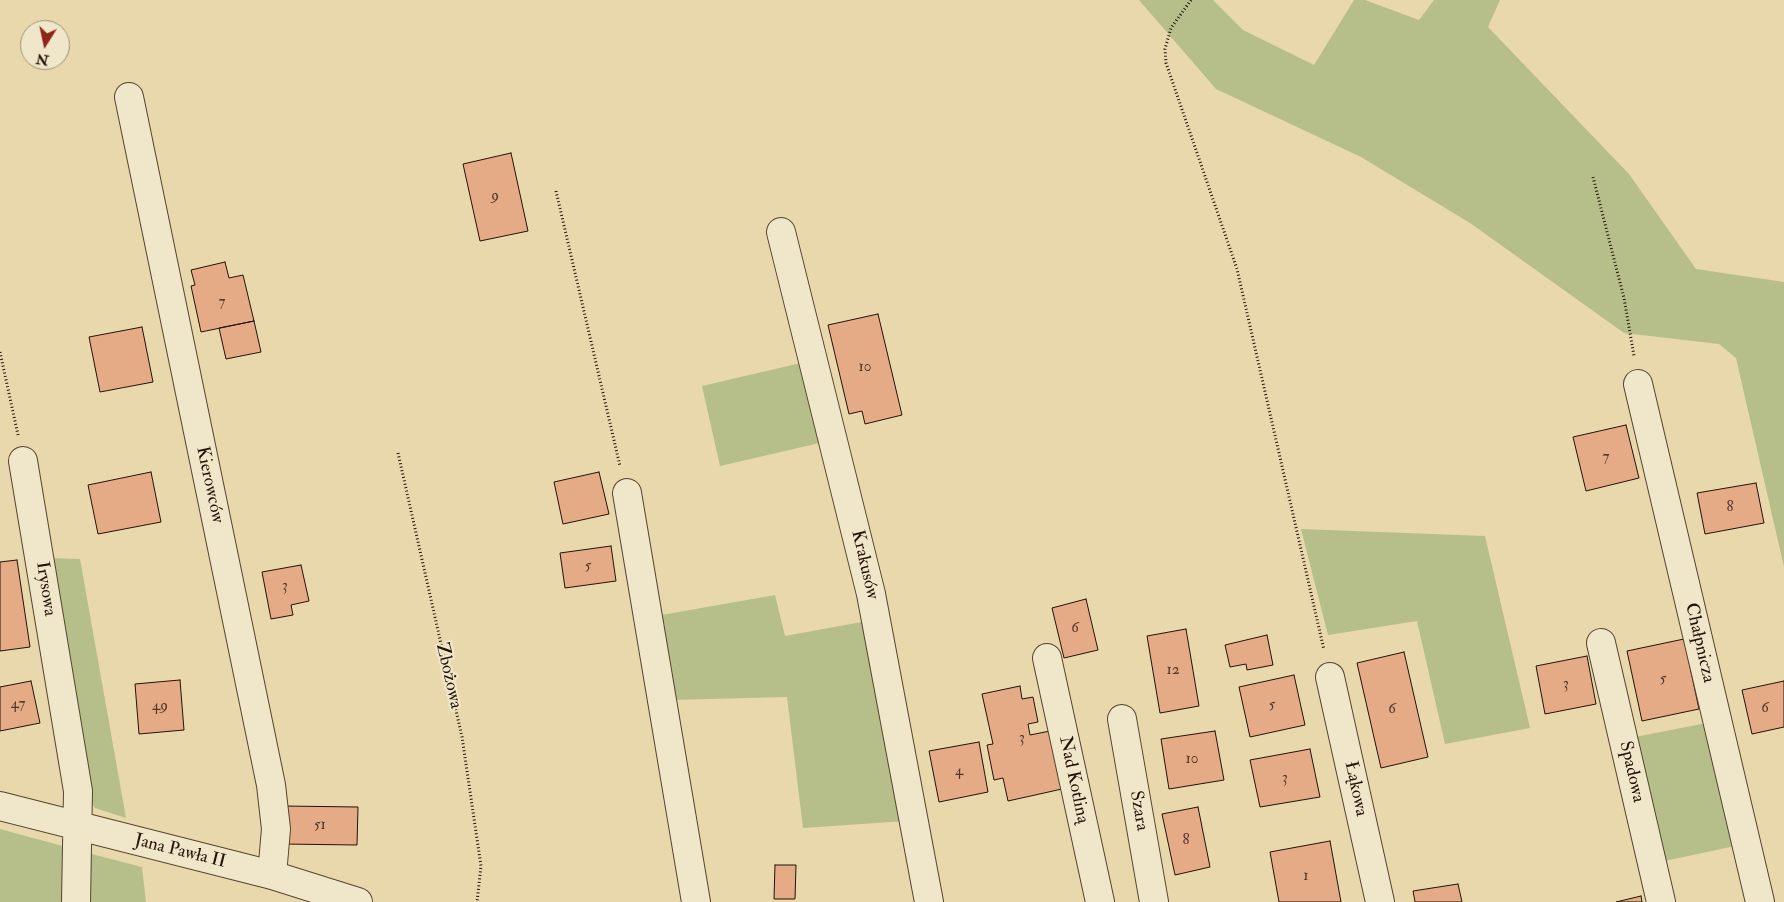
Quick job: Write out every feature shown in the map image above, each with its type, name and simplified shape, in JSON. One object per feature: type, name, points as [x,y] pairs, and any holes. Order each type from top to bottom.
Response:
[{"type":"street","name":"Kierowców","points":[[129,96],[271,785],[276,829],[272,875]]},
{"type":"street","name":"Krakusów","points":[[781,232],[871,594],[929,902]]},
{"type":"street","name":"Chałpnicza","points":[[1638,384],[1760,902]]},
{"type":"street","name":"Irysowa","points":[[24,461],[78,791],[76,902]]},
{"type":"street","points":[[627,493],[696,902]]},
{"type":"street","name":"Spadowa","points":[[1602,643],[1661,902]]},
{"type":"street","name":"Nad Kotliną","points":[[1047,658],[1100,902]]},
{"type":"street","name":"Łąkowa","points":[[1330,677],[1380,902]]},
{"type":"street","name":"Szara","points":[[1122,719],[1154,902]]},
{"type":"street","name":"Jana Pawła II","points":[[0,806],[272,875],[358,902]]},
{"type":"path","points":[[1191,0],[1170,28],[1165,49],[1166,63],[1237,269],[1330,677]]},
{"type":"path","points":[[1592,177],[1624,298],[1638,384]]},
{"type":"path","points":[[556,191],[627,493]]},
{"type":"path","points":[[0,352],[24,461]]},
{"type":"path","name":"Zbożowa","points":[[398,453],[462,737],[481,866],[477,902]]},
{"type":"green space","points":[[1139,0],[1213,0],[1243,30],[1314,65],[1354,0],[1365,0],[1419,20],[1434,0],[1500,0],[1488,27],[1629,174],[1696,269],[1784,282],[1784,567],[1736,358],[1719,344],[1624,333],[1470,223],[1361,157],[1216,89]]},
{"type":"green space","points":[[805,362],[824,442],[720,466],[702,386]]},
{"type":"green space","points":[[1301,529],[1485,536],[1530,728],[1445,744],[1417,621],[1328,635]]},
{"type":"green space","points":[[48,558],[80,559],[126,818],[95,808],[87,798]]},
{"type":"green space","points":[[775,595],[785,636],[867,621],[906,821],[803,828],[787,697],[669,700],[656,616]]},
{"type":"green space","points":[[1712,722],[1740,845],[1660,862],[1630,738]]},
{"type":"green space","points":[[0,829],[70,848],[70,902],[0,902]]},
{"type":"green space","points":[[84,852],[142,867],[146,902],[83,902]]},
{"type":"building","points":[[511,153],[528,231],[480,241],[463,164]]},
{"type":"building","points":[[225,262],[229,278],[243,275],[254,321],[201,332],[191,286],[195,285],[191,270]]},
{"type":"building","points":[[878,314],[902,415],[865,424],[862,411],[849,414],[828,325]]},
{"type":"building","points":[[254,321],[261,352],[226,359],[219,328]]},
{"type":"building","points":[[142,327],[153,382],[100,392],[89,337]]},
{"type":"building","points":[[1626,425],[1639,478],[1586,491],[1573,437]]},
{"type":"building","points":[[151,472],[161,522],[98,534],[88,485]]},
{"type":"building","points":[[599,472],[609,514],[563,524],[554,482]]},
{"type":"building","points":[[1756,483],[1764,523],[1705,534],[1697,493]]},
{"type":"building","points":[[611,546],[616,581],[565,588],[560,553]]},
{"type":"building","points":[[17,560],[30,647],[0,651],[0,562]]},
{"type":"building","points":[[301,565],[309,601],[291,605],[293,615],[271,619],[262,572]]},
{"type":"building","points":[[1086,599],[1098,650],[1064,658],[1052,608]]},
{"type":"building","points":[[1186,629],[1199,706],[1160,713],[1147,636]]},
{"type":"building","points":[[1267,635],[1273,665],[1247,670],[1246,664],[1230,667],[1225,645]]},
{"type":"building","points":[[1684,639],[1699,709],[1642,721],[1627,651]]},
{"type":"building","points":[[1404,652],[1428,757],[1381,768],[1357,663]]},
{"type":"building","points":[[1587,656],[1596,704],[1545,714],[1536,666]]},
{"type":"building","points":[[1294,675],[1305,725],[1250,737],[1239,687]]},
{"type":"building","points":[[180,680],[184,730],[139,734],[135,684]]},
{"type":"building","points":[[31,681],[40,723],[0,731],[0,687]]},
{"type":"building","points":[[1784,681],[1784,727],[1752,734],[1742,690]]},
{"type":"building","points":[[1020,686],[1022,699],[1033,697],[1038,722],[1028,724],[1030,735],[1050,731],[1062,789],[1008,801],[1003,778],[994,780],[987,745],[993,744],[982,694]]},
{"type":"building","points":[[1215,731],[1224,780],[1169,789],[1161,739]]},
{"type":"building","points":[[979,742],[988,792],[939,802],[929,751]]},
{"type":"building","points":[[1310,749],[1320,797],[1260,807],[1250,760]]},
{"type":"building","points":[[283,806],[358,807],[357,845],[282,844]]},
{"type":"building","points":[[1198,807],[1210,867],[1175,875],[1162,814]]},
{"type":"building","points":[[1330,841],[1341,902],[1279,902],[1270,852]]},
{"type":"building","points":[[775,865],[796,865],[795,899],[774,899]]},
{"type":"building","points":[[1458,884],[1462,902],[1415,902],[1413,891]]},
{"type":"building","points":[[1641,896],[1642,902],[1616,902]]}]
